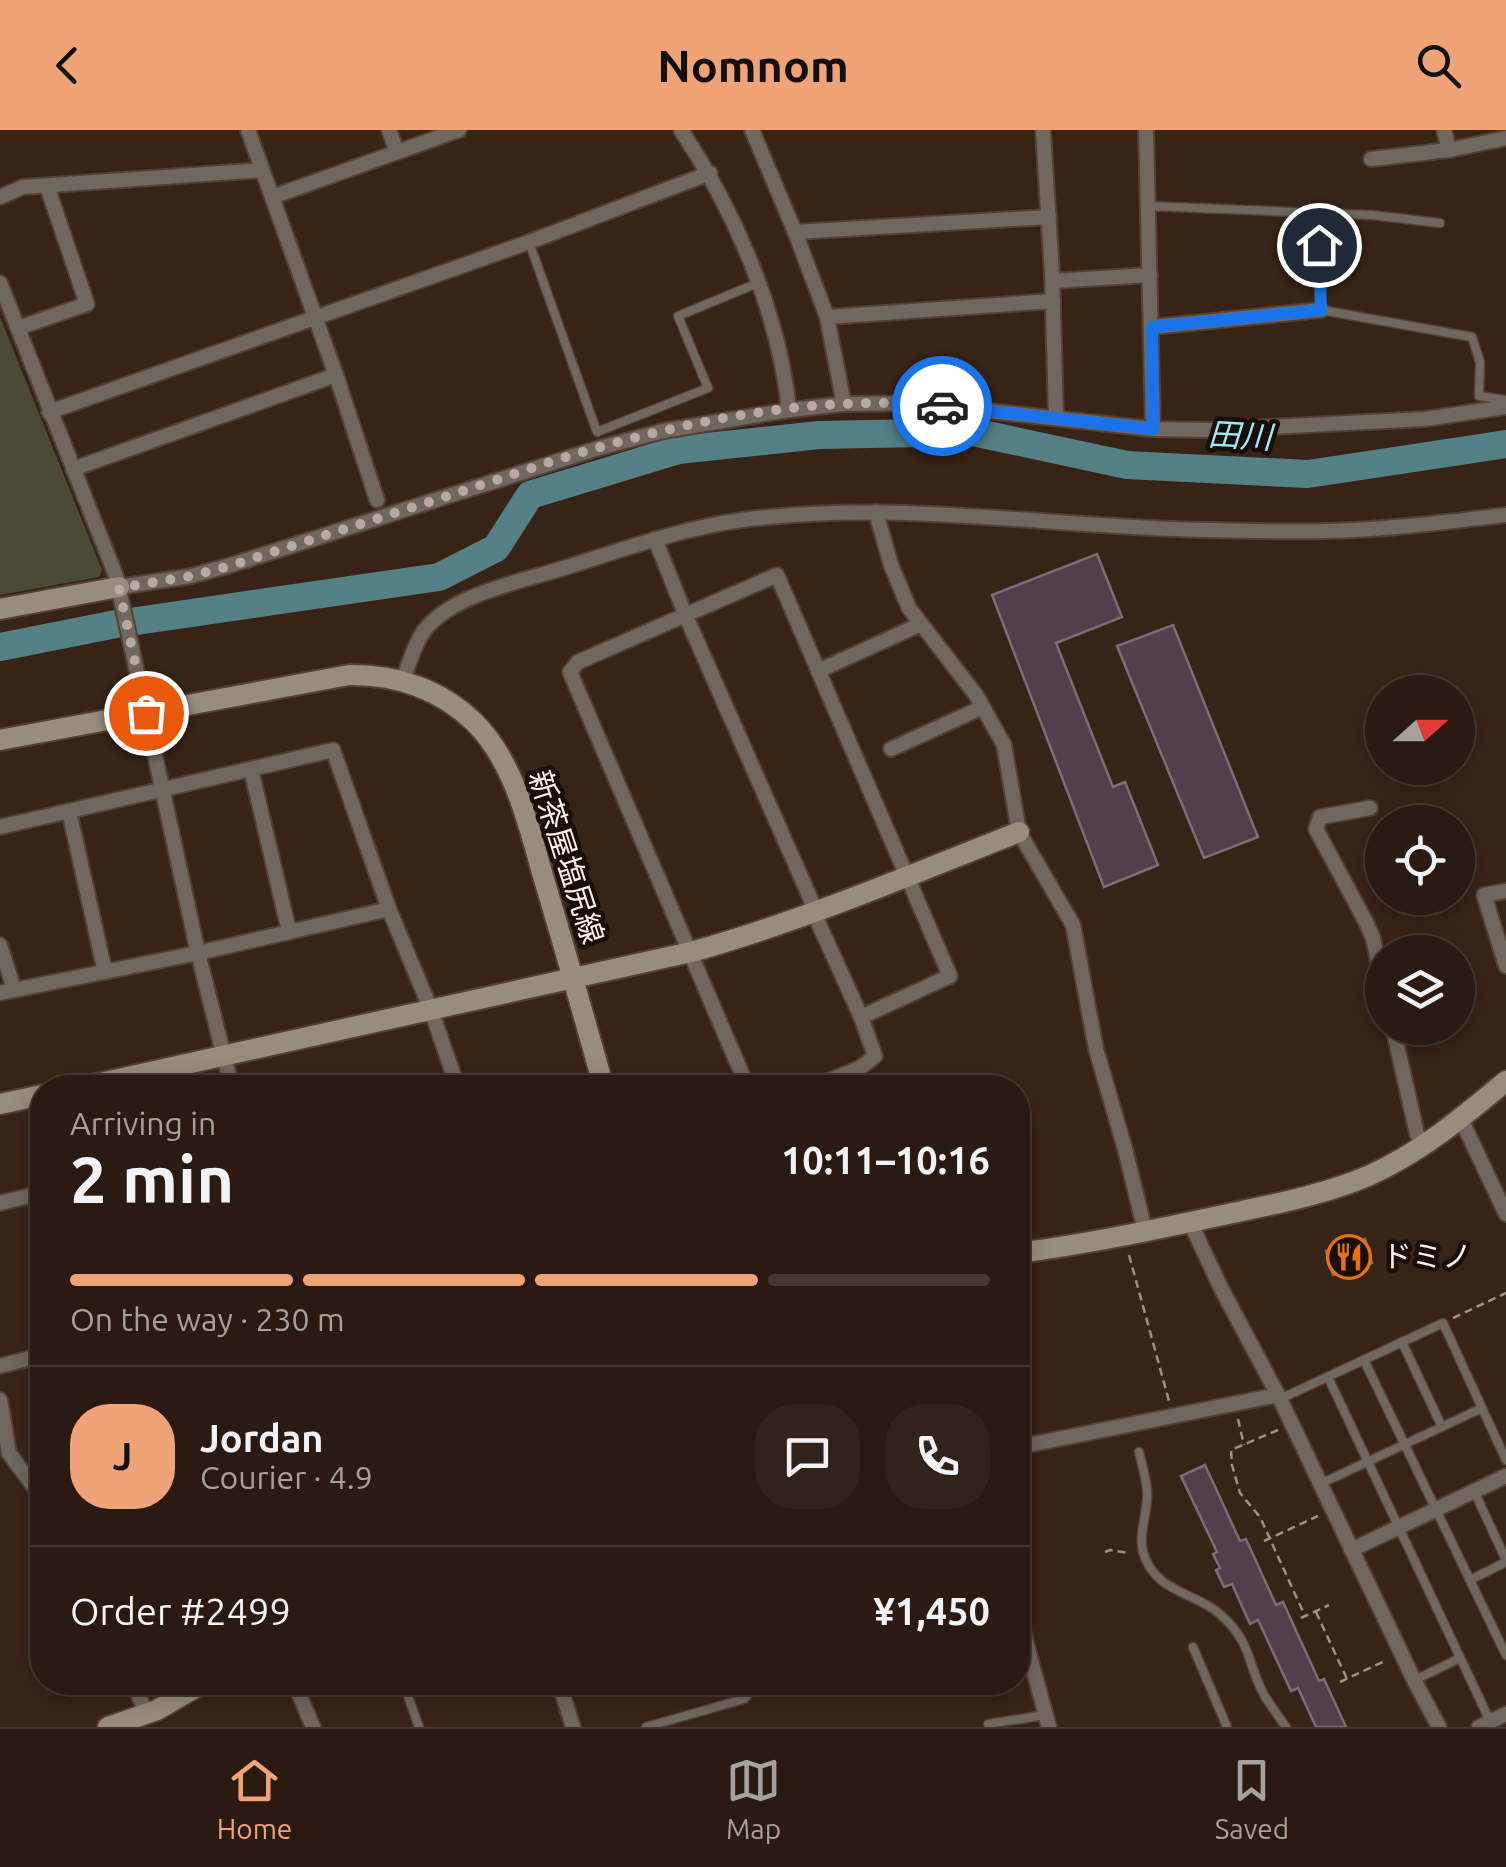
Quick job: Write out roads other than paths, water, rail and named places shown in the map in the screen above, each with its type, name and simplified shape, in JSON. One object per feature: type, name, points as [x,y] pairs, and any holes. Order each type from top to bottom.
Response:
[{"type":"main road","points":[[0,609],[120,594]]},
{"type":"main road","name":"新茶屋塩尻線","points":[[0,740],[144,703],[349,675],[374,674],[402,680],[444,700],[474,722],[501,760],[526,822],[600,1075]]},
{"type":"main road","points":[[137,1075],[691,952],[814,912],[1019,832]]},
{"type":"main road","points":[[1030,1252],[1310,1196],[1368,1176],[1424,1146],[1506,1081]]},
{"type":"main road","points":[[0,1104],[30,1098]]},
{"type":"main road","points":[[108,1727],[156,1717],[187,1695]]},
{"type":"street","points":[[248,130],[377,500]]},
{"type":"street","points":[[388,130],[397,152]]},
{"type":"street","points":[[272,197],[459,130]]},
{"type":"street","points":[[682,130],[710,173],[758,283],[778,344],[789,410]]},
{"type":"street","points":[[752,130],[796,232],[826,318],[844,404]]},
{"type":"street","points":[[1044,130],[1056,417]]},
{"type":"street","points":[[1146,130],[1153,429]]},
{"type":"street","points":[[1444,130],[1449,150]]},
{"type":"street","points":[[1371,159],[1449,150],[1506,138]]},
{"type":"street","points":[[0,197],[23,187],[262,170]]},
{"type":"street","points":[[49,412],[529,242],[710,173]]},
{"type":"street","points":[[18,328],[87,304],[47,186]]},
{"type":"street","points":[[796,232],[1049,216]]},
{"type":"street","points":[[1052,281],[1150,275]]},
{"type":"street","points":[[0,284],[120,594],[198,954],[229,1075]]},
{"type":"street","points":[[826,318],[1053,301]]},
{"type":"street","points":[[1152,327],[1321,310]]},
{"type":"street","points":[[73,468],[336,376]]},
{"type":"street","points":[[120,594],[230,566],[599,448],[679,428],[789,410],[844,404],[916,404],[1153,429],[1208,430],[1425,419],[1506,403]]},
{"type":"street","points":[[402,680],[422,635],[454,605],[655,540],[739,520],[818,512],[876,512],[1206,530],[1328,531],[1506,514]]},
{"type":"street","points":[[876,512],[890,565],[909,608],[983,707],[1004,745],[1019,832],[1073,925],[1096,1049],[1144,1231]]},
{"type":"street","points":[[655,540],[876,1056],[842,1075]]},
{"type":"street","points":[[743,1075],[570,672],[578,662],[777,576],[950,976],[861,1017]]},
{"type":"street","points":[[818,671],[921,624]]},
{"type":"street","points":[[891,749],[983,707]]},
{"type":"street","points":[[0,827],[332,750],[454,1075]]},
{"type":"street","points":[[251,769],[289,931]]},
{"type":"street","points":[[1365,809],[1320,817],[1316,828],[1372,935]]},
{"type":"street","points":[[69,811],[105,972]]},
{"type":"street","points":[[1506,891],[1484,894],[1506,966]]},
{"type":"street","points":[[0,945],[7,991],[198,954],[389,909]]},
{"type":"street","points":[[1397,1045],[1417,1134],[1424,1146]]},
{"type":"street","points":[[1461,1119],[1506,1214]]},
{"type":"street","points":[[0,1203],[30,1197]]},
{"type":"street","points":[[1190,1222],[1439,1727]]},
{"type":"street","points":[[0,1366],[30,1357]]},
{"type":"street","points":[[1030,1445],[1279,1397]]},
{"type":"street","points":[[0,1400],[9,1453],[30,1482]]},
{"type":"street","points":[[1352,1550],[1506,1476]]},
{"type":"street","points":[[1030,1657],[1047,1721]]},
{"type":"street","points":[[142,1695],[156,1717]]},
{"type":"street","points":[[300,1695],[314,1727]]},
{"type":"street","points":[[563,1695],[573,1727]]},
{"type":"street","points":[[1485,1724],[1506,1714]]},
{"type":"lane","points":[[1148,206],[1371,215],[1440,223]]},
{"type":"lane","points":[[1318,213],[1321,310],[1472,337],[1480,362],[1479,396],[1506,403]]},
{"type":"lane","points":[[529,242],[597,432],[708,388],[678,316],[758,283]]},
{"type":"lane","points":[[1279,1397],[1443,1323],[1506,1460]]},
{"type":"lane","points":[[1402,1342],[1442,1428]]},
{"type":"lane","points":[[1364,1360],[1470,1580],[1502,1636],[1506,1655]]},
{"type":"lane","points":[[1328,1376],[1460,1658],[1485,1724]]},
{"type":"lane","points":[[1320,1484],[1482,1408]]},
{"type":"lane","points":[[1139,1452],[1148,1492],[1142,1550],[1152,1569],[1170,1588],[1215,1610],[1236,1629],[1264,1694],[1286,1727]]},
{"type":"lane","points":[[1470,1580],[1506,1561],[1474,1492]]},
{"type":"lane","points":[[1193,1647],[1227,1727]]},
{"type":"lane","points":[[1414,1680],[1460,1658]]},
{"type":"lane","points":[[408,1695],[419,1727]]},
{"type":"lane","points":[[646,1727],[748,1695]]},
{"type":"lane","points":[[988,1724],[1047,1721]]},
{"type":"waterway","name":"田川","points":[[0,647],[116,624],[439,577],[496,548],[530,495],[678,450],[819,435],[973,432],[1127,465],[1308,474],[1506,444]]},
{"type":"place","name":"ドミノ","points":[[1349,1257]]}]
